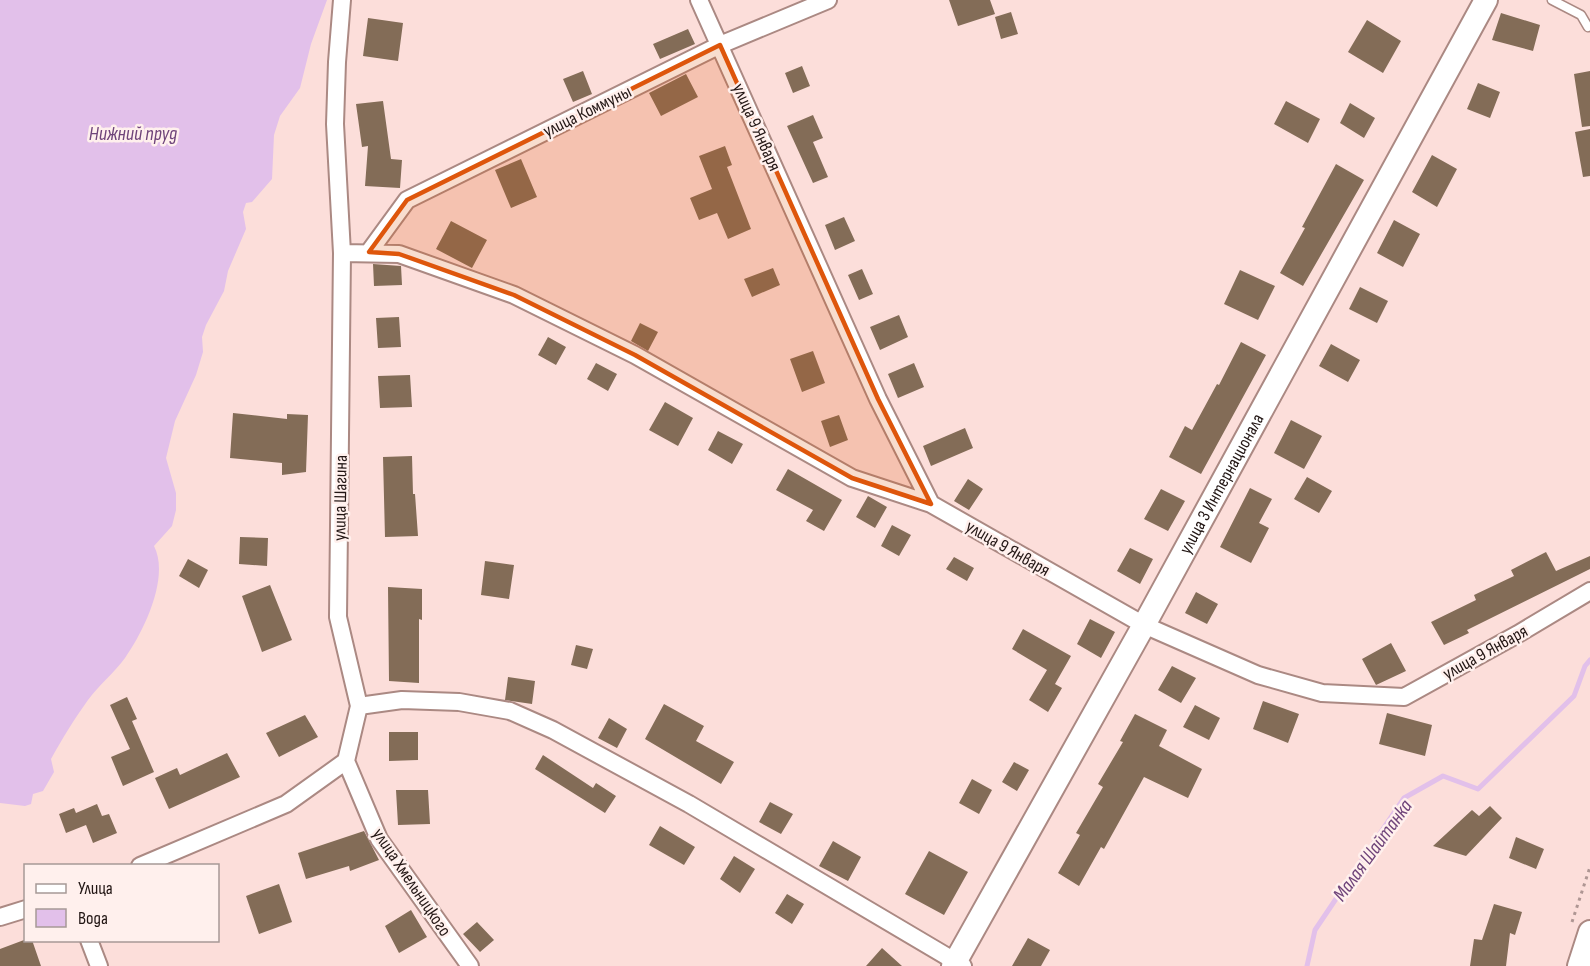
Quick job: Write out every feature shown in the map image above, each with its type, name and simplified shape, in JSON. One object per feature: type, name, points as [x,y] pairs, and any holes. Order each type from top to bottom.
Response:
[{"type":"street","name":"улица Шагина","points":[[342,0],[335,124],[342,253],[338,617],[359,706],[346,761]]},
{"type":"street","name":"улица 9 Января","points":[[699,0],[878,399],[931,504],[1144,625],[1258,675],[1322,693],[1404,697],[1590,591]]},
{"type":"street","name":"улица Коммуны","points":[[369,252],[407,200],[720,45],[828,0]]},
{"type":"street","name":"улица 3 Интернационала","points":[[957,965],[1486,0]]},
{"type":"street","points":[[342,253],[399,254],[514,295],[635,355],[852,478],[931,504]]},
{"type":"street","points":[[359,706],[402,700],[459,702],[510,711],[542,725],[688,804],[957,965]]},
{"type":"street","points":[[145,864],[286,804],[346,761]]},
{"type":"street","name":"улица Хмельницкого","points":[[346,761],[379,839],[470,966]]},
{"type":"street","points":[[0,917],[24,910]]},
{"type":"street","points":[[1579,966],[1581,927]]},
{"type":"street","points":[[90,942],[99,966]]},
{"type":"lane","points":[[1552,0],[1581,15],[1588,27]]},
{"type":"path","points":[[1581,927],[1590,867]]},
{"type":"highlighted area","points":[[720,45],[878,399],[931,504],[852,478],[635,355],[514,295],[399,254],[369,252],[407,200]]},
{"type":"water","name":"Нижний пруд","points":[[0,0],[327,0],[311,44],[300,88],[280,116],[274,135],[272,179],[252,202],[246,203],[243,212],[246,229],[228,271],[224,291],[206,325],[202,337],[203,352],[196,375],[175,421],[166,458],[176,493],[176,510],[172,526],[154,546],[159,573],[153,604],[140,633],[125,658],[97,689],[73,721],[51,759],[54,772],[43,791],[33,794],[31,804],[25,806],[0,803]]},
{"type":"building","points":[[949,0],[990,0],[995,14],[958,26]]},
{"type":"building","points":[[1011,12],[1018,34],[1001,39],[995,17]]},
{"type":"building","points":[[1501,13],[1540,25],[1533,51],[1492,40]]},
{"type":"building","points":[[368,18],[403,23],[398,61],[363,56]]},
{"type":"building","points":[[1367,20],[1401,41],[1383,73],[1348,52]]},
{"type":"building","points":[[688,29],[695,44],[660,59],[653,44]]},
{"type":"building","points":[[802,66],[810,86],[793,93],[785,73]]},
{"type":"building","points":[[583,71],[592,94],[573,102],[563,79]]},
{"type":"building","points":[[1590,71],[1590,126],[1582,127],[1574,74]]},
{"type":"building","points":[[686,74],[698,97],[661,116],[649,93]]},
{"type":"building","points":[[1478,83],[1500,92],[1490,118],[1467,109]]},
{"type":"building","points":[[383,101],[391,159],[402,160],[400,188],[365,186],[368,146],[362,147],[356,104]]},
{"type":"building","points":[[1286,101],[1320,119],[1308,143],[1274,124]]},
{"type":"building","points":[[1350,103],[1375,118],[1364,138],[1340,123]]},
{"type":"building","points":[[813,115],[823,138],[813,142],[828,177],[813,183],[787,126]]},
{"type":"building","points":[[1590,129],[1590,176],[1583,177],[1575,132]]},
{"type":"building","points":[[725,146],[732,165],[727,167],[751,229],[728,239],[717,213],[699,220],[690,198],[712,189],[699,156]]},
{"type":"building","points":[[1432,155],[1457,169],[1437,207],[1412,192]]},
{"type":"building","points":[[521,159],[537,197],[511,208],[495,170]]},
{"type":"building","points":[[1336,164],[1364,180],[1303,286],[1280,273]]},
{"type":"building","points":[[844,217],[855,241],[835,250],[825,225]]},
{"type":"building","points":[[1394,220],[1420,234],[1403,267],[1377,253]]},
{"type":"building","points":[[451,221],[487,240],[472,268],[436,249]]},
{"type":"building","points":[[373,264],[401,266],[402,285],[374,286]]},
{"type":"building","points":[[773,268],[780,285],[752,297],[744,279]]},
{"type":"building","points":[[862,269],[873,294],[859,300],[848,275]]},
{"type":"building","points":[[1240,270],[1275,286],[1258,320],[1224,304]]},
{"type":"building","points":[[1360,287],[1388,301],[1377,323],[1349,309]]},
{"type":"building","points":[[899,315],[908,337],[880,350],[870,327]]},
{"type":"building","points":[[399,317],[401,347],[378,348],[376,318]]},
{"type":"building","points":[[640,323],[658,332],[648,351],[631,341]]},
{"type":"building","points":[[548,337],[566,347],[556,365],[538,355]]},
{"type":"building","points":[[1241,342],[1266,355],[1201,474],[1169,457],[1185,426],[1192,430]]},
{"type":"building","points":[[1331,344],[1360,360],[1348,382],[1319,366]]},
{"type":"building","points":[[813,351],[825,383],[802,392],[790,359]]},
{"type":"building","points":[[596,363],[617,374],[608,391],[587,379]]},
{"type":"building","points":[[914,363],[924,387],[898,398],[888,374]]},
{"type":"building","points":[[410,375],[412,407],[380,408],[378,376]]},
{"type":"building","points":[[665,402],[693,418],[678,446],[649,430]]},
{"type":"building","points":[[233,413],[287,419],[287,414],[308,415],[306,472],[282,475],[282,463],[230,458]]},
{"type":"building","points":[[839,415],[848,440],[830,447],[821,421]]},
{"type":"building","points":[[1291,420],[1322,436],[1304,469],[1274,453]]},
{"type":"building","points":[[965,428],[973,448],[931,466],[923,446]]},
{"type":"building","points":[[718,431],[743,444],[732,464],[708,450]]},
{"type":"building","points":[[412,456],[413,494],[415,494],[418,536],[385,537],[383,457]]},
{"type":"building","points":[[788,469],[842,500],[824,531],[806,521],[813,510],[776,490]]},
{"type":"building","points":[[1307,477],[1332,491],[1319,513],[1294,499]]},
{"type":"building","points":[[968,479],[983,489],[969,510],[954,501]]},
{"type":"building","points":[[1250,488],[1272,499],[1259,523],[1269,528],[1251,563],[1220,547]]},
{"type":"building","points":[[1161,489],[1185,501],[1168,531],[1144,519]]},
{"type":"building","points":[[868,496],[887,507],[875,528],[856,517]]},
{"type":"building","points":[[892,525],[911,535],[899,556],[881,546]]},
{"type":"building","points":[[240,537],[268,538],[267,566],[239,564]]},
{"type":"building","points":[[1130,548],[1153,559],[1140,584],[1117,571]]},
{"type":"building","points":[[1546,552],[1556,571],[1590,556],[1590,569],[1467,630],[1469,633],[1444,645],[1431,622],[1476,600],[1474,595],[1514,576],[1511,570]]},
{"type":"building","points":[[954,557],[974,568],[967,581],[946,569]]},
{"type":"building","points":[[188,559],[208,570],[199,588],[179,576]]},
{"type":"building","points":[[485,561],[514,565],[509,599],[481,595]]},
{"type":"building","points":[[270,585],[292,640],[262,652],[242,596]]},
{"type":"building","points":[[388,587],[422,589],[422,620],[419,619],[419,683],[389,681]]},
{"type":"building","points":[[1196,592],[1218,604],[1207,624],[1185,613]]},
{"type":"building","points":[[1090,619],[1115,632],[1101,658],[1077,644]]},
{"type":"building","points":[[1023,629],[1071,656],[1055,684],[1062,688],[1048,712],[1029,700],[1047,670],[1012,649]]},
{"type":"building","points":[[1391,643],[1406,671],[1376,685],[1362,659]]},
{"type":"building","points":[[576,645],[593,649],[587,669],[571,665]]},
{"type":"building","points":[[1172,666],[1196,678],[1181,703],[1158,690]]},
{"type":"building","points":[[508,677],[535,681],[532,704],[505,700]]},
{"type":"building","points":[[127,697],[137,719],[132,721],[154,772],[123,786],[111,757],[130,749],[110,705]]},
{"type":"building","points":[[1263,701],[1299,714],[1288,743],[1253,729]]},
{"type":"building","points":[[664,704],[704,726],[696,741],[734,762],[721,784],[645,739]]},
{"type":"building","points":[[1195,705],[1220,718],[1209,740],[1183,727]]},
{"type":"building","points":[[1387,713],[1432,725],[1425,756],[1379,744]]},
{"type":"building","points":[[1135,714],[1167,730],[1159,746],[1202,769],[1188,798],[1144,777],[1104,849],[1101,847],[1079,886],[1058,873],[1080,835],[1076,833],[1103,787],[1098,784],[1123,742],[1120,741]]},
{"type":"building","points":[[305,715],[318,737],[279,757],[266,733]]},
{"type":"building","points":[[609,718],[627,729],[617,748],[598,738]]},
{"type":"building","points":[[389,732],[418,732],[418,760],[389,761]]},
{"type":"building","points":[[227,753],[240,777],[169,809],[155,778],[177,768],[180,775]]},
{"type":"building","points":[[543,755],[593,788],[596,783],[616,796],[605,813],[535,769]]},
{"type":"building","points":[[1014,762],[1029,770],[1017,791],[1002,782]]},
{"type":"building","points":[[972,779],[992,790],[979,814],[959,803]]},
{"type":"building","points":[[396,790],[428,790],[430,824],[398,825]]},
{"type":"building","points":[[770,802],[793,814],[781,834],[759,822]]},
{"type":"building","points":[[97,804],[102,816],[109,814],[117,833],[93,843],[86,825],[66,833],[59,814],[74,808],[76,813]]},
{"type":"building","points":[[1490,806],[1502,818],[1466,856],[1433,846],[1472,810],[1479,816]]},
{"type":"building","points":[[660,826],[695,847],[684,865],[649,845]]},
{"type":"building","points":[[364,831],[379,860],[350,871],[349,866],[306,879],[298,853]]},
{"type":"building","points":[[1516,837],[1544,849],[1536,869],[1509,858]]},
{"type":"building","points":[[833,841],[861,857],[848,881],[819,866]]},
{"type":"building","points":[[929,851],[968,872],[944,915],[905,894]]},
{"type":"building","points":[[734,856],[755,869],[740,893],[720,879]]},
{"type":"building","points":[[279,884],[292,922],[259,934],[246,896]]},
{"type":"building","points":[[787,894],[804,904],[792,924],[775,913]]},
{"type":"building","points":[[1494,904],[1522,912],[1515,935],[1510,933],[1506,966],[1470,966],[1474,939],[1482,940]]},
{"type":"building","points":[[411,910],[427,937],[399,953],[385,926]]},
{"type":"building","points":[[477,922],[494,940],[480,952],[463,934]]},
{"type":"building","points":[[1028,938],[1050,950],[1041,966],[1012,966]]},
{"type":"building","points":[[24,940],[24,942],[33,942],[41,966],[0,966],[0,949]]},
{"type":"building","points":[[882,948],[902,966],[866,966]]},
{"type":"waterway","name":"Малая Шайтанка","points":[[1307,966],[1315,930],[1404,798],[1443,776],[1478,789],[1574,696],[1585,666],[1590,660]]}]
